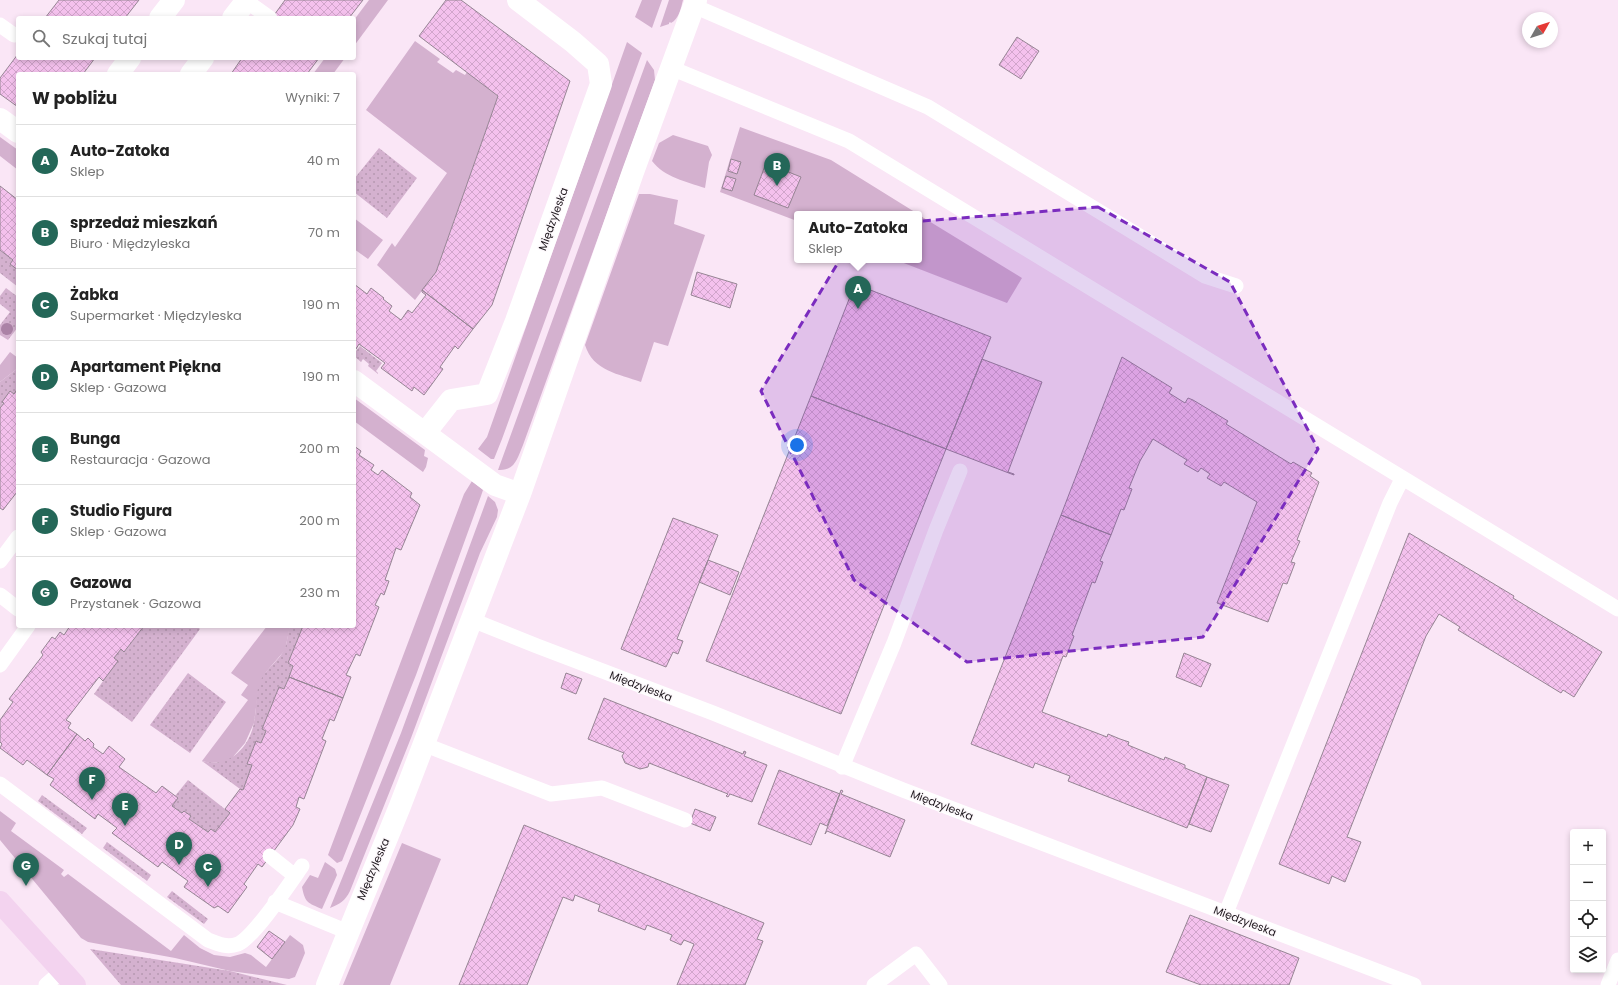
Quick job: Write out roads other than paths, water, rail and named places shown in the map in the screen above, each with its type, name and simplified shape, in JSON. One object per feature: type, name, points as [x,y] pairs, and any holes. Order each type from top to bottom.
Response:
[{"type":"street","points":[[162,16],[174,0]]},
{"type":"street","points":[[234,16],[246,0]]},
{"type":"street","name":"Międzyleska","points":[[425,434],[451,400],[487,394],[516,321],[600,84],[598,64],[573,42],[518,0]]},
{"type":"street","name":"Międzyleska","points":[[327,985],[424,744],[520,494],[695,3]]},
{"type":"street","points":[[120,72],[128,60]]},
{"type":"street","points":[[192,72],[202,60]]},
{"type":"street","points":[[0,119],[16,131]]},
{"type":"street","points":[[356,382],[495,485],[520,494]]},
{"type":"street","points":[[0,902],[68,978]]},
{"type":"lane","points":[[246,0],[267,16]]},
{"type":"lane","points":[[695,3],[928,107],[1206,276],[1236,286]]},
{"type":"lane","points":[[0,25],[14,35]]},
{"type":"lane","points":[[671,68],[849,141],[1202,355],[1402,479],[1618,609]]},
{"type":"lane","points":[[842,767],[894,643],[936,530],[960,471]]},
{"type":"lane","points":[[1226,913],[1390,503],[1402,479]]},
{"type":"lane","points":[[0,561],[16,540]]},
{"type":"lane","points":[[0,595],[16,607]]},
{"type":"lane","name":"Międzyleska","points":[[472,620],[713,713],[842,767],[1414,985]]},
{"type":"lane","points":[[0,664],[27,628]]},
{"type":"lane","points":[[424,744],[552,794],[602,788],[685,820]]},
{"type":"lane","points":[[0,784],[208,940],[224,946],[238,944],[253,932],[299,871],[270,856]]},
{"type":"lane","points":[[275,902],[348,932]]},
{"type":"lane","points":[[874,985],[916,954],[940,985]]},
{"type":"lane","points":[[1608,985],[1618,960]]},
{"type":"lane","points":[[46,985],[68,978]]},
{"type":"place","name":"sprzedaż mieszkań","points":[[777,186]]},
{"type":"place","name":"Auto-Zatoka","points":[[858,309]]},
{"type":"place","name":"Studio Figura","points":[[92,800]]},
{"type":"place","name":"Bunga","points":[[125,826]]},
{"type":"place","name":"Apartament Piękna","points":[[179,865]]},
{"type":"place","name":"Gazowa","points":[[26,886]]},
{"type":"place","name":"Żabka","points":[[208,887]]}]
